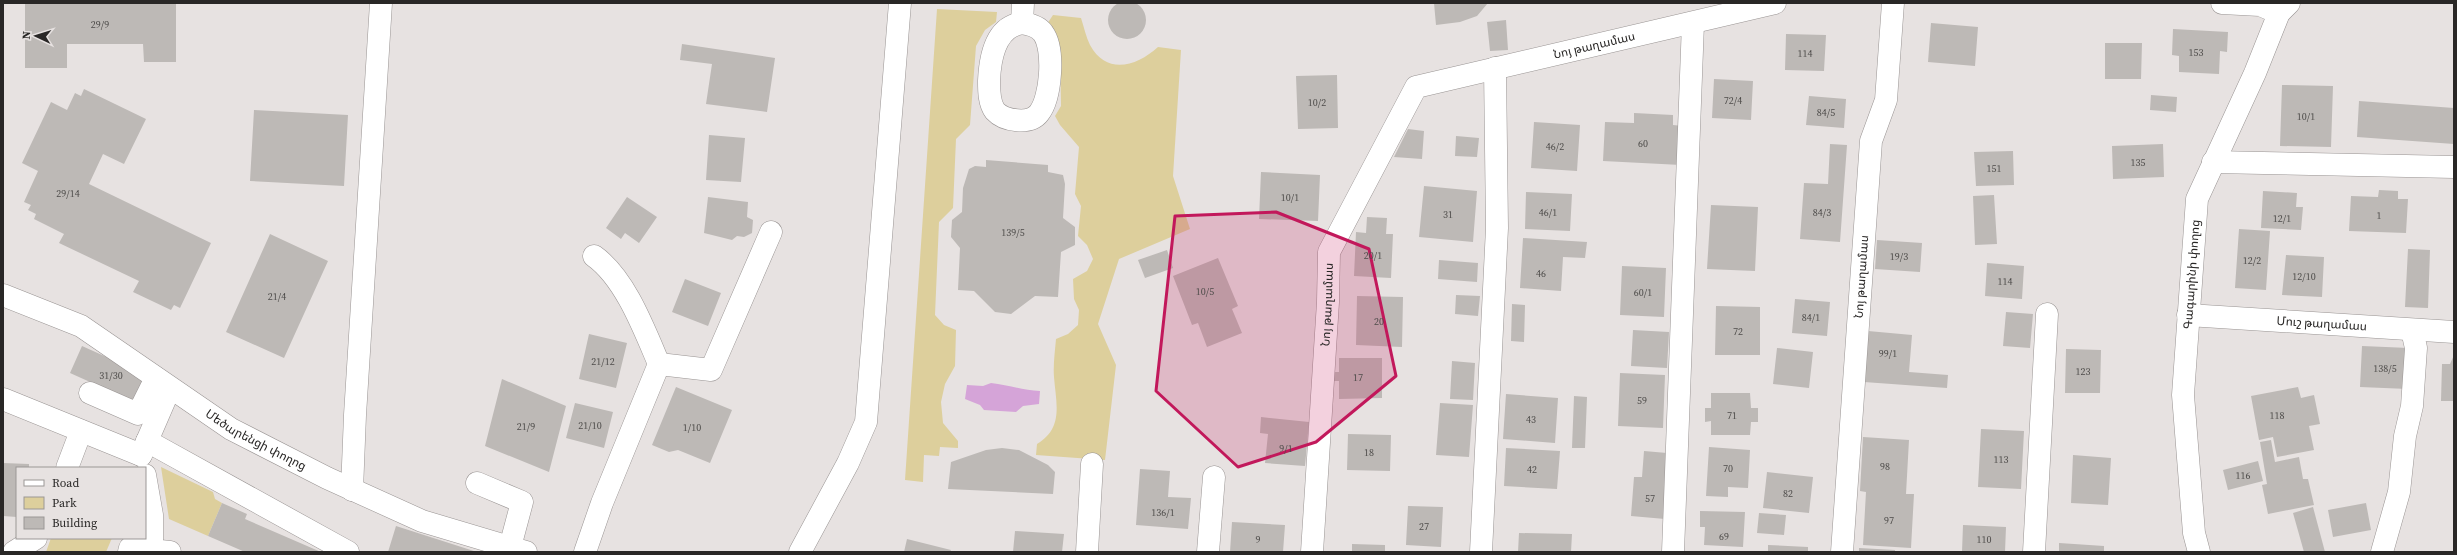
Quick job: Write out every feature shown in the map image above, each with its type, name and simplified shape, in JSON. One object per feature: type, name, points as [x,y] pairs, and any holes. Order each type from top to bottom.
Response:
[{"type":"street","points":[[352,490],[355,407],[381,3]]},
{"type":"street","points":[[800,552],[848,463],[866,422],[900,3]]},
{"type":"street","name":"Նոյ թաղամաս","points":[[1312,552],[1328,302],[1329,252],[1416,87],[1774,3]]},
{"type":"street","name":"Նոյ թաղամաս","points":[[1842,552],[1871,141],[1886,100],[1893,3]]},
{"type":"street","points":[[2222,3],[2284,8]]},
{"type":"street","name":"Գագարինի փողոց","points":[[2199,552],[2194,533],[2183,395],[2197,199],[2284,8]]},
{"type":"street","points":[[1674,552],[1693,23]]},
{"type":"street","points":[[1481,552],[1497,228],[1495,68]]},
{"type":"street","points":[[2213,162],[2454,167]]},
{"type":"street","points":[[659,364],[711,370],[771,232]]},
{"type":"street","points":[[585,552],[602,503],[659,364],[639,317],[606,265],[594,256]]},
{"type":"street","name":"Մեծարենցի փողոց","points":[[3,295],[81,326],[231,429],[352,490],[422,521],[518,550]]},
{"type":"street","points":[[2034,552],[2047,314]]},
{"type":"street","name":"Մուշ թաղամաս","points":[[2188,315],[2454,332]]},
{"type":"street","points":[[2382,552],[2399,492],[2404,436],[2412,406],[2416,348],[2412,330]]},
{"type":"street","points":[[90,393],[138,414],[163,383]]},
{"type":"street","points":[[144,460],[163,383]]},
{"type":"street","points":[[3,399],[81,431],[348,552]]},
{"type":"street","points":[[67,467],[81,431]]},
{"type":"street","points":[[1087,552],[1092,464]]},
{"type":"street","points":[[129,552],[130,548],[161,551],[152,515],[146,474]]},
{"type":"street","points":[[1208,552],[1214,477]]},
{"type":"street","points":[[477,483],[522,502],[518,550]]},
{"type":"street","points":[[14,552],[34,539]]},
{"type":"highlighted area","points":[[1276,212],[1369,249],[1396,376],[1316,442],[1238,467],[1156,391],[1175,216]]},
{"type":"green space","points":[[937,9],[997,12],[996,22],[985,30],[976,46],[970,125],[956,139],[953,208],[939,222],[935,315],[944,325],[956,330],[955,366],[945,384],[941,402],[943,423],[958,441],[958,448],[940,447],[939,456],[924,455],[923,482],[905,480]]},
{"type":"green space","points":[[1053,15],[1081,18],[1090,45],[1097,55],[1105,61],[1113,64],[1122,65],[1132,63],[1150,54],[1158,47],[1181,50],[1173,176],[1190,229],[1119,259],[1098,324],[1116,365],[1105,460],[1036,455],[1037,444],[1046,438],[1055,423],[1057,405],[1054,372],[1056,339],[1068,334],[1078,325],[1079,310],[1074,299],[1073,279],[1087,271],[1093,259],[1087,245],[1078,236],[1081,206],[1075,194],[1079,147],[1060,125],[1055,116],[1061,106],[1060,45],[1047,24]]},
{"type":"green space","points":[[161,467],[213,492],[215,499],[222,503],[208,536],[169,519]]},
{"type":"green space","points":[[51,539],[112,539],[106,552],[46,552]]},
{"type":"shaded area","points":[[991,383],[1040,391],[1039,404],[1023,406],[1016,412],[984,410],[980,405],[965,399],[967,385],[983,386]]},
{"type":"building","points":[[1123,1],[1131,1],[1141,6],[1145,13],[1145,27],[1141,34],[1131,39],[1123,39],[1113,34],[1111,31],[1108,24],[1108,16],[1113,6],[1116,4]]},
{"type":"building","points":[[25,3],[176,3],[176,62],[144,62],[143,44],[67,44],[67,68],[25,68]]},
{"type":"building","points":[[1434,3],[1488,3],[1477,16],[1460,22],[1436,25]]},
{"type":"building","points":[[1506,20],[1508,50],[1490,51],[1487,22]]},
{"type":"building","points":[[1931,23],[1978,27],[1975,66],[1928,62]]},
{"type":"building","points":[[2173,29],[2228,32],[2227,52],[2220,51],[2219,74],[2179,72],[2179,56],[2172,55]]},
{"type":"building","points":[[1786,34],[1826,35],[1824,71],[1785,70]]},
{"type":"building","points":[[2105,43],[2142,43],[2141,79],[2105,79]]},
{"type":"building","points":[[682,44],[775,58],[767,112],[706,104],[712,64],[680,60]]},
{"type":"building","points":[[1337,75],[1338,128],[1298,129],[1296,76]]},
{"type":"building","points":[[1714,79],[1753,81],[1751,120],[1712,118]]},
{"type":"building","points":[[2282,85],[2333,86],[2331,147],[2280,146]]},
{"type":"building","points":[[84,89],[146,119],[124,164],[103,154],[89,184],[211,243],[180,308],[174,305],[171,310],[133,292],[139,281],[59,243],[64,234],[34,219],[36,214],[28,210],[31,205],[24,202],[38,171],[22,163],[51,102],[67,110],[75,93],[81,96]]},
{"type":"building","points":[[2151,95],[2177,97],[2176,112],[2150,110]]},
{"type":"building","points":[[1809,96],[1846,99],[1844,128],[1806,125]]},
{"type":"building","points":[[2359,101],[2454,108],[2454,144],[2357,137]]},
{"type":"building","points":[[254,110],[348,115],[344,186],[250,181]]},
{"type":"building","points":[[1634,113],[1673,115],[1673,125],[1683,126],[1681,165],[1603,161],[1605,122],[1634,123]]},
{"type":"building","points":[[1534,122],[1580,125],[1577,171],[1531,168]]},
{"type":"building","points":[[1408,129],[1424,131],[1422,159],[1394,157]]},
{"type":"building","points":[[709,135],[745,138],[741,182],[706,180]]},
{"type":"building","points":[[1456,136],[1479,138],[1477,157],[1455,156]]},
{"type":"building","points":[[1830,144],[1847,145],[1840,242],[1800,239],[1804,183],[1828,184]]},
{"type":"building","points":[[2163,144],[2164,177],[2113,179],[2112,146]]},
{"type":"building","points":[[2013,151],[2014,185],[1976,186],[1974,152]]},
{"type":"building","points":[[986,160],[1048,165],[1048,172],[1063,175],[1065,184],[1063,218],[1075,227],[1075,245],[1061,252],[1058,297],[1035,296],[1011,314],[995,312],[974,291],[958,290],[960,248],[951,237],[952,220],[962,212],[963,188],[969,169],[975,166],[986,167]]},
{"type":"building","points":[[1261,172],[1320,175],[1318,221],[1259,219]]},
{"type":"building","points":[[1424,186],[1477,191],[1473,242],[1419,237]]},
{"type":"building","points":[[2379,190],[2398,191],[2398,199],[2408,199],[2406,233],[2349,231],[2351,196],[2378,197]]},
{"type":"building","points":[[2263,191],[2297,193],[2296,207],[2303,207],[2301,230],[2261,228]]},
{"type":"building","points":[[1526,192],[1572,194],[1570,231],[1525,229]]},
{"type":"building","points":[[1994,195],[1997,244],[1975,245],[1973,196]]},
{"type":"building","points":[[627,197],[657,217],[639,243],[625,233],[621,239],[606,228]]},
{"type":"building","points":[[708,197],[748,202],[747,217],[753,220],[752,233],[744,237],[737,236],[732,240],[704,233]]},
{"type":"building","points":[[1711,205],[1758,207],[1755,271],[1707,269]]},
{"type":"building","points":[[1367,217],[1387,218],[1386,234],[1393,234],[1391,278],[1354,276],[1356,232],[1366,233]]},
{"type":"building","points":[[2239,229],[2270,231],[2266,290],[2235,288]]},
{"type":"building","points":[[270,234],[328,261],[284,358],[226,332]]},
{"type":"building","points":[[1523,238],[1587,242],[1585,258],[1563,257],[1561,291],[1520,288]]},
{"type":"building","points":[[1877,240],[1922,243],[1920,272],[1875,269]]},
{"type":"building","points":[[2408,249],[2430,250],[2428,308],[2405,307]]},
{"type":"building","points":[[1167,250],[1173,268],[1145,278],[1138,260]]},
{"type":"building","points":[[2286,255],[2324,257],[2322,297],[2282,295]]},
{"type":"building","points":[[1218,258],[1238,306],[1232,309],[1242,333],[1207,347],[1198,323],[1192,325],[1173,276]]},
{"type":"building","points":[[1439,260],[1478,263],[1477,282],[1438,279]]},
{"type":"building","points":[[1987,263],[2024,266],[2022,299],[1985,296]]},
{"type":"building","points":[[1622,266],[1666,268],[1664,317],[1620,315]]},
{"type":"building","points":[[685,279],[721,293],[708,326],[672,312]]},
{"type":"building","points":[[1456,295],[1480,296],[1478,316],[1455,314]]},
{"type":"building","points":[[1357,296],[1403,297],[1402,347],[1356,345]]},
{"type":"building","points":[[1795,299],[1830,302],[1827,336],[1792,333]]},
{"type":"building","points":[[1512,304],[1525,305],[1524,342],[1511,341]]},
{"type":"building","points":[[1716,306],[1760,307],[1760,355],[1715,355]]},
{"type":"building","points":[[2006,312],[2033,314],[2030,348],[2003,346]]},
{"type":"building","points":[[1633,330],[1669,332],[1667,368],[1631,366]]},
{"type":"building","points":[[1868,331],[1912,335],[1909,372],[1948,375],[1947,388],[1864,382]]},
{"type":"building","points":[[589,334],[627,343],[616,388],[579,379]]},
{"type":"building","points":[[82,346],[151,377],[139,404],[70,373]]},
{"type":"building","points":[[2362,346],[2409,348],[2408,389],[2360,387]]},
{"type":"building","points":[[1777,348],[1813,352],[1809,388],[1773,384]]},
{"type":"building","points":[[2066,349],[2101,350],[2100,393],[2065,393]]},
{"type":"building","points":[[2454,355],[2454,401],[2441,401],[2442,364],[2450,364]]},
{"type":"building","points":[[1339,358],[1382,358],[1382,398],[1339,399],[1339,381],[1333,381],[1333,372],[1339,372]]},
{"type":"building","points":[[1452,361],[1475,363],[1473,400],[1450,399]]},
{"type":"building","points":[[1620,373],[1665,375],[1663,428],[1618,426]]},
{"type":"building","points":[[502,379],[566,406],[549,472],[485,446]]},
{"type":"building","points":[[676,387],[732,410],[710,463],[678,450],[669,452],[652,445]]},
{"type":"building","points":[[2298,387],[2301,398],[2314,395],[2320,424],[2309,426],[2314,450],[2277,457],[2273,437],[2259,440],[2251,396]]},
{"type":"building","points":[[1711,393],[1750,393],[1751,408],[1758,408],[1758,422],[1751,422],[1750,435],[1711,435],[1711,421],[1705,422],[1705,408],[1711,408]]},
{"type":"building","points":[[1506,394],[1558,398],[1555,443],[1503,439]]},
{"type":"building","points":[[1574,396],[1587,397],[1585,448],[1572,448]]},
{"type":"building","points":[[575,403],[613,412],[604,448],[566,438]]},
{"type":"building","points":[[1440,403],[1473,405],[1469,457],[1436,455]]},
{"type":"building","points":[[1261,417],[1309,422],[1305,466],[1265,463],[1268,434],[1260,433]]},
{"type":"building","points":[[1981,429],[2024,431],[2021,489],[1978,487]]},
{"type":"building","points":[[1348,434],[1391,435],[1390,471],[1347,470]]},
{"type":"building","points":[[1863,437],[1909,440],[1906,494],[1914,494],[1911,548],[1863,545],[1866,492],[1860,491]]},
{"type":"building","points":[[2271,440],[2275,462],[2299,457],[2303,479],[2308,479],[2314,505],[2268,514],[2262,485],[2267,484],[2260,442]]},
{"type":"building","points":[[1709,447],[1750,450],[1748,488],[1728,487],[1728,497],[1706,496]]},
{"type":"building","points":[[1002,448],[1019,450],[1048,465],[1055,472],[1053,494],[948,489],[951,462],[986,450]]},
{"type":"building","points":[[1506,448],[1560,451],[1557,489],[1504,486]]},
{"type":"building","points":[[1644,451],[1667,453],[1665,479],[1668,479],[1665,519],[1631,516],[1634,477],[1642,477]]},
{"type":"building","points":[[2073,455],[2111,458],[2108,505],[2071,503]]},
{"type":"building","points":[[2258,461],[2263,481],[2228,490],[2223,470]]},
{"type":"building","points":[[3,463],[29,464],[29,467],[16,467],[16,517],[3,516]]},
{"type":"building","points":[[1140,469],[1170,471],[1168,497],[1191,498],[1188,529],[1136,525]]},
{"type":"building","points":[[1767,472],[1813,477],[1809,513],[1763,508]]},
{"type":"building","points":[[222,503],[247,514],[245,519],[321,552],[245,552],[208,536]]},
{"type":"building","points":[[2366,503],[2371,530],[2333,537],[2328,510]]},
{"type":"building","points":[[1408,506],[1443,507],[1441,547],[1406,545]]},
{"type":"building","points":[[2313,507],[2325,552],[2304,552],[2293,513]]},
{"type":"building","points":[[1700,511],[1745,512],[1743,547],[1704,545],[1705,527],[1700,527]]},
{"type":"building","points":[[1759,513],[1786,515],[1784,535],[1757,533]]},
{"type":"building","points":[[1232,522],[1285,525],[1283,552],[1230,552]]},
{"type":"building","points":[[1963,525],[2006,527],[2005,552],[1962,552]]},
{"type":"building","points":[[396,526],[477,552],[388,552]]},
{"type":"building","points":[[1015,531],[1064,534],[1062,552],[1013,552]]},
{"type":"building","points":[[1519,533],[1572,534],[1571,552],[1518,552]]},
{"type":"building","points":[[907,539],[951,550],[950,552],[904,552]]},
{"type":"building","points":[[2059,543],[2104,546],[2104,552],[2059,552]]},
{"type":"building","points":[[1352,544],[1385,545],[1385,552],[1352,552]]},
{"type":"building","points":[[1768,545],[1808,547],[1808,552],[1768,552]]},
{"type":"building","points":[[1859,548],[1895,550],[1895,552],[1859,552]]}]
